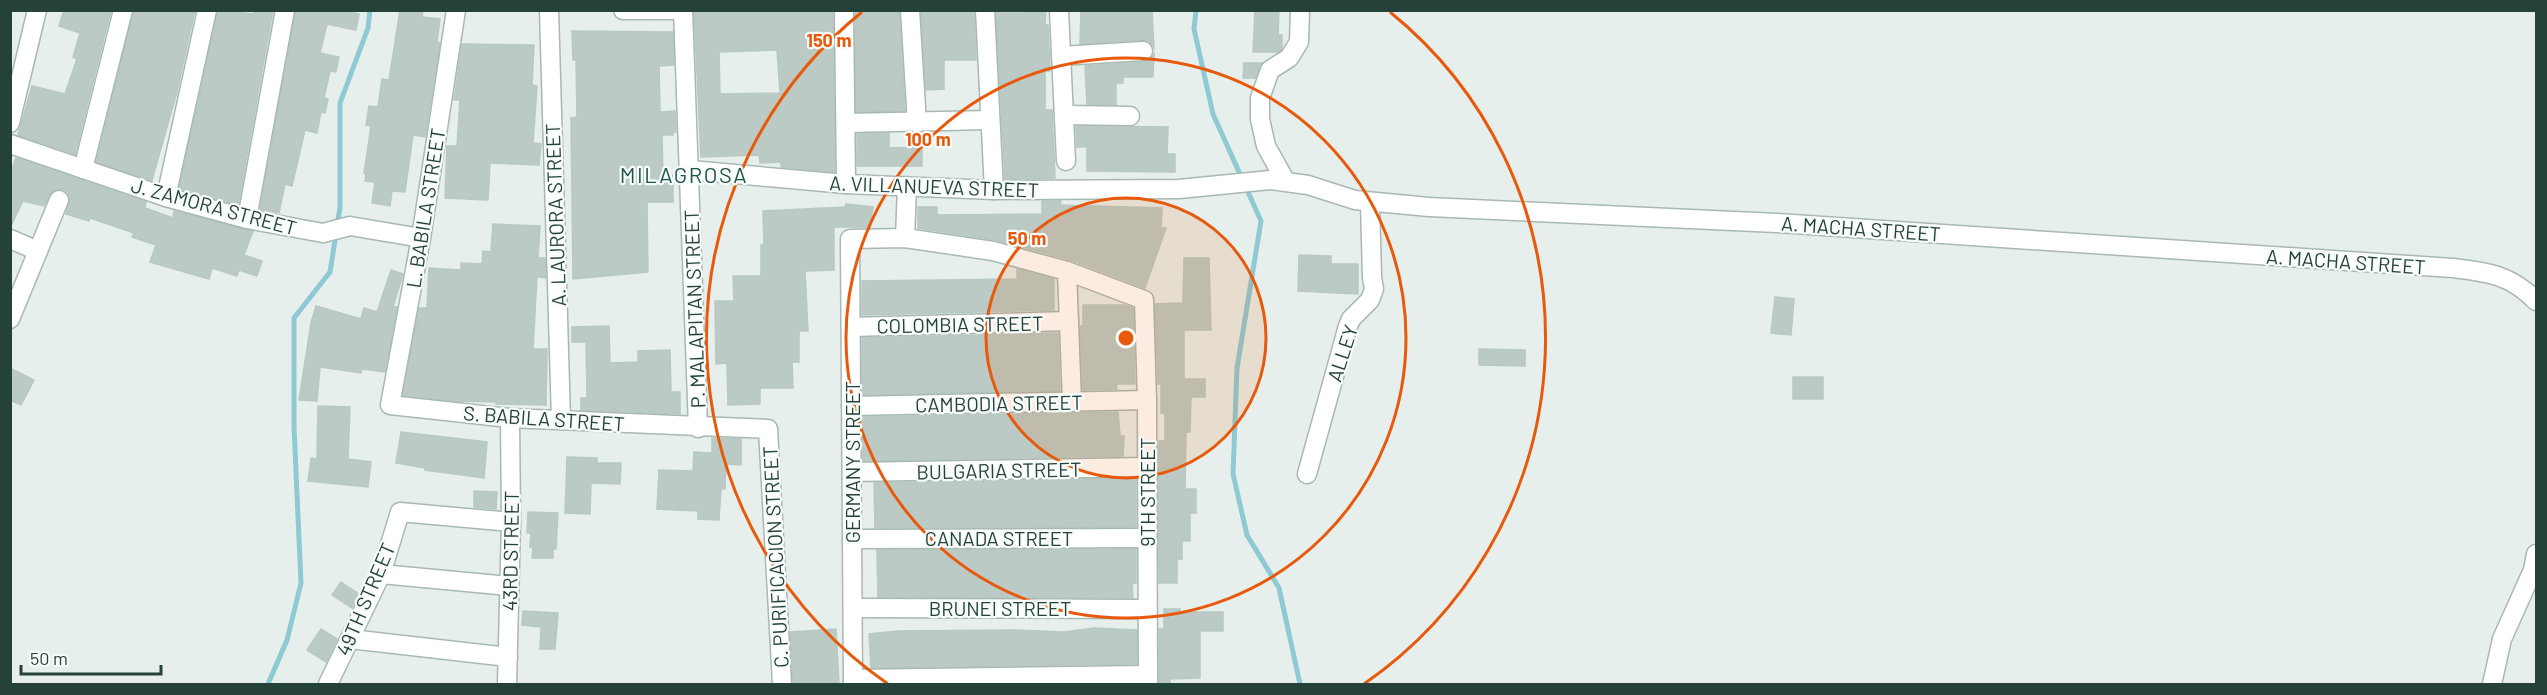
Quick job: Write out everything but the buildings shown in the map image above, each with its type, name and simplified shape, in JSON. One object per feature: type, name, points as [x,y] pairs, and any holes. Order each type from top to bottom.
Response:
[{"type":"street","points":[[10,123],[16,75],[37,10]]},
{"type":"street","points":[[83,169],[123,10]]},
{"type":"street","points":[[166,197],[207,10]]},
{"type":"street","points":[[247,219],[285,10]]},
{"type":"street","name":"L. BABILA STREET","points":[[390,405],[421,238],[456,10]]},
{"type":"street","name":"A. LAURORA STREET","points":[[549,10],[561,420]]},
{"type":"street","points":[[623,10],[673,10]]},
{"type":"street","name":"P. MALAPITAN STREET","points":[[683,10],[698,428]]},
{"type":"street","points":[[844,10],[846,184]]},
{"type":"street","points":[[910,10],[917,123]]},
{"type":"street","points":[[985,10],[994,189]]},
{"type":"street","points":[[1059,10],[1066,161]]},
{"type":"street","points":[[1278,181],[1260,119],[1260,98],[1270,70],[1289,57],[1299,42],[1300,10]]},
{"type":"street","points":[[1061,56],[1143,51]]},
{"type":"street","points":[[1065,115],[1130,116]]},
{"type":"street","points":[[846,123],[990,120]]},
{"type":"street","name":"J. ZAMORA STREET","points":[[10,144],[166,197],[247,219],[323,233],[350,226],[421,238]]},
{"type":"street","name":"A. VILLANUEVA STREET","points":[[690,170],[846,184],[994,189],[1179,189]]},
{"type":"street","name":"A. MACHA STREET","points":[[1179,189],[1278,181],[1308,185],[1370,202],[1777,223],[2453,268],[2489,273],[2522,286],[2536,301]]},
{"type":"street","points":[[907,186],[905,238],[993,251],[1067,271],[1072,402]]},
{"type":"street","points":[[10,319],[59,200]]},
{"type":"street","name":"ALLEY","points":[[1307,474],[1348,326],[1351,319],[1370,300],[1374,289],[1370,202]]},
{"type":"street","name":"GERMANY STREET","points":[[853,682],[850,239],[905,238]]},
{"type":"street","points":[[10,239],[38,252]]},
{"type":"street","name":"9TH STREET","points":[[1067,271],[1144,300],[1147,400],[1148,680]]},
{"type":"street","name":"COLOMBIA STREET","points":[[850,327],[1068,321]]},
{"type":"street","name":"CAMBODIA STREET","points":[[851,406],[1147,400]]},
{"type":"street","name":"S. BABILA STREET","points":[[390,405],[510,418],[698,428],[768,429]]},
{"type":"street","name":"43RD STREET","points":[[507,684],[511,522],[510,418]]},
{"type":"street","name":"C. PURIFICACION STREET","points":[[768,429],[782,684]]},
{"type":"street","name":"BULGARIA STREET","points":[[852,472],[1146,467]]},
{"type":"street","name":"49TH STREET","points":[[328,684],[381,574],[400,512],[511,522]]},
{"type":"street","name":"CANADA STREET","points":[[852,539],[1147,537]]},
{"type":"street","points":[[2492,684],[2502,639],[2533,570],[2536,554]]},
{"type":"street","points":[[381,574],[510,586]]},
{"type":"street","name":"BRUNEI STREET","points":[[853,608],[1147,609]]},
{"type":"street","points":[[350,639],[508,657]]},
{"type":"street","points":[[853,682],[1148,680]]},
{"type":"waterway","points":[[337,225],[340,208],[340,103],[368,28],[370,10]]},
{"type":"waterway","points":[[1196,10],[1194,29],[1213,114],[1261,221],[1237,368],[1233,474],[1247,535],[1279,588],[1300,684]]},
{"type":"waterway","points":[[268,684],[287,640],[301,583],[294,427],[294,318],[330,272],[336,234]]},
{"type":"district","name":"MILAGROSA","points":[[684,174]]}]
